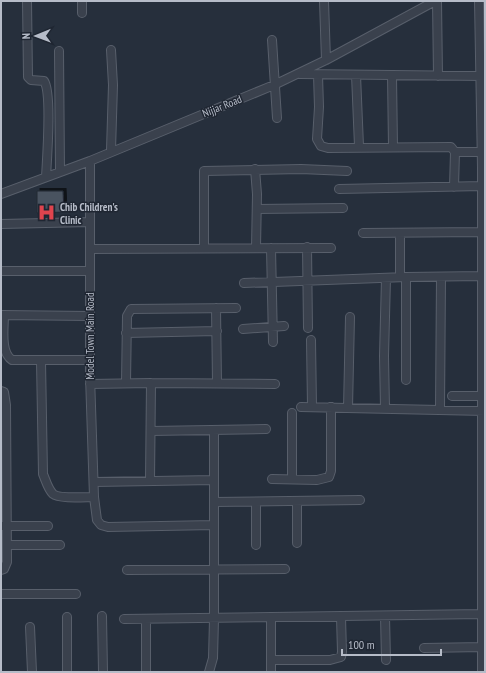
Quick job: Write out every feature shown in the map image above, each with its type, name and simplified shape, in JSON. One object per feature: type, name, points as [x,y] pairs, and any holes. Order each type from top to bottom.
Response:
[{"type":"street","points":[[27,1],[28,77],[32,80],[44,81],[46,87],[48,118],[46,177]]},
{"type":"street","points":[[82,1],[82,13]]},
{"type":"street","points":[[324,1],[326,60]]},
{"type":"street","points":[[436,1],[438,76]]},
{"type":"street","name":"Nijjar Road","points":[[1,194],[60,172],[274,85],[326,60],[426,3],[436,1]]},
{"type":"street","points":[[479,1],[483,76],[482,232],[484,336],[484,597],[482,614],[484,629],[484,662],[482,672]]},
{"type":"street","points":[[272,40],[277,118]]},
{"type":"street","points":[[111,50],[113,85],[111,150]]},
{"type":"street","points":[[59,51],[60,172]]},
{"type":"street","points":[[297,74],[483,76]]},
{"type":"street","points":[[318,74],[319,144],[328,148],[359,146],[451,146],[455,152],[454,187]]},
{"type":"street","points":[[356,74],[359,146]]},
{"type":"street","points":[[392,76],[393,147]]},
{"type":"street","points":[[455,152],[482,152]]},
{"type":"street","name":"Model Town Main Road","points":[[90,160],[90,384],[94,497],[95,511],[99,523],[108,527],[214,525]]},
{"type":"street","points":[[255,169],[256,248]]},
{"type":"street","points":[[204,248],[204,171],[255,169],[347,171]]},
{"type":"street","points":[[339,189],[482,186]]},
{"type":"street","points":[[256,209],[343,208]]},
{"type":"street","points":[[1,224],[90,222]]},
{"type":"street","points":[[363,233],[482,232]]},
{"type":"street","points":[[400,233],[403,277],[406,380]]},
{"type":"street","points":[[307,247],[308,328]]},
{"type":"street","points":[[271,248],[273,342]]},
{"type":"street","points":[[90,249],[331,248]]},
{"type":"street","points":[[1,271],[90,271]]},
{"type":"street","points":[[244,283],[403,277],[442,277],[483,280]]},
{"type":"street","points":[[440,409],[442,277]]},
{"type":"street","points":[[385,408],[386,278]]},
{"type":"street","points":[[216,308],[218,383]]},
{"type":"street","points":[[126,383],[127,316],[131,309],[236,308]]},
{"type":"street","points":[[90,316],[2,315],[4,348],[7,357],[12,360],[90,360]]},
{"type":"street","points":[[348,408],[350,316]]},
{"type":"street","points":[[243,329],[284,326]]},
{"type":"street","points":[[126,333],[217,331]]},
{"type":"street","points":[[311,340],[312,407]]},
{"type":"street","points":[[41,361],[43,474],[54,495],[60,497],[94,497]]},
{"type":"street","points":[[150,480],[151,383]]},
{"type":"street","points":[[90,384],[275,384]]},
{"type":"street","points":[[1,391],[4,392],[6,405],[4,526],[7,545],[7,562],[4,569],[1,570]]},
{"type":"street","points":[[452,396],[483,395]]},
{"type":"street","points":[[301,407],[484,411]]},
{"type":"street","points":[[272,479],[317,480],[329,477],[331,471],[331,407]]},
{"type":"street","points":[[292,413],[292,479]]},
{"type":"street","points":[[151,431],[266,429]]},
{"type":"street","points":[[208,672],[213,658],[214,619],[214,430]]},
{"type":"street","points":[[94,482],[214,480]]},
{"type":"street","points":[[214,502],[360,500]]},
{"type":"street","points":[[296,543],[297,501]]},
{"type":"street","points":[[256,502],[256,545]]},
{"type":"street","points":[[4,526],[48,526]]},
{"type":"street","points":[[7,545],[60,545]]},
{"type":"street","points":[[127,570],[214,568],[285,569]]},
{"type":"street","points":[[1,594],[76,594]]},
{"type":"street","points":[[124,619],[214,619],[482,614]]},
{"type":"street","points":[[102,616],[104,672]]},
{"type":"street","points":[[385,616],[386,660]]},
{"type":"street","points":[[67,617],[67,672]]},
{"type":"street","points":[[271,617],[271,672]]},
{"type":"street","points":[[271,660],[330,660],[340,657],[342,652],[341,617]]},
{"type":"street","points":[[146,619],[146,672]]},
{"type":"street","points":[[30,627],[32,672]]},
{"type":"street","points":[[424,648],[483,647]]},
{"type":"building","points":[[37,191],[63,191],[64,212],[37,213]]},
{"type":"place","name":"Chib Children's Clinic","points":[[47,213]]}]
